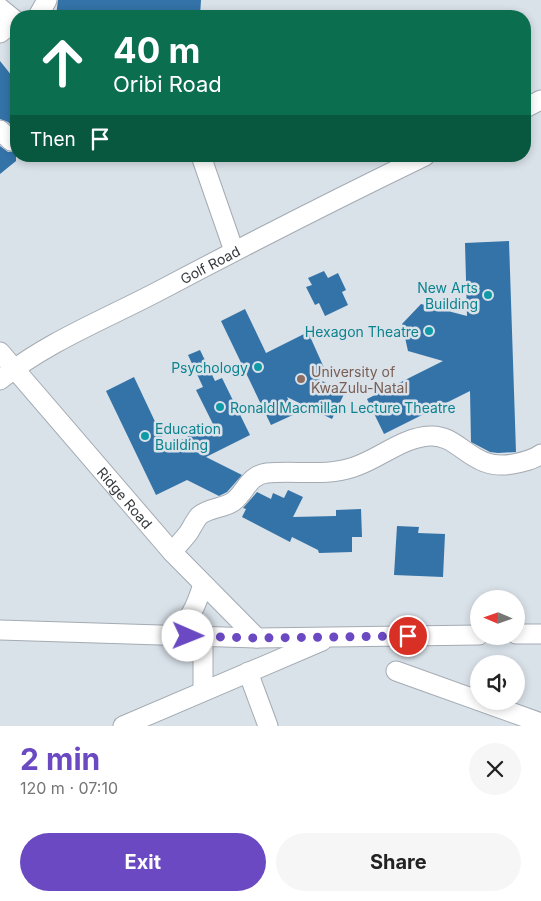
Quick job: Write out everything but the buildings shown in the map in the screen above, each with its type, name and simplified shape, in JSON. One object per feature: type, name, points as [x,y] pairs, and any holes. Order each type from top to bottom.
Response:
[{"type":"street","points":[[0,8],[10,16]]},
{"type":"street","points":[[203,162],[234,251]]},
{"type":"street","name":"Golf Road","points":[[7,375],[62,340],[234,251],[413,162]]},
{"type":"street","name":"Ridge Road","points":[[0,352],[7,375],[172,552],[257,638]]},
{"type":"street","points":[[172,552],[199,517],[205,512],[226,506],[234,501],[250,481],[266,473],[309,474],[336,472],[380,457],[414,439],[431,435],[441,437],[476,459],[491,465],[506,466],[521,463],[541,454]]},
{"type":"street","points":[[172,636],[186,623],[203,584]]},
{"type":"street","points":[[0,630],[257,638],[470,635]]},
{"type":"street","points":[[525,634],[541,635]]},
{"type":"street","points":[[203,636],[203,692]]},
{"type":"street","points":[[123,726],[332,636]]},
{"type":"street","points":[[396,671],[541,723]]},
{"type":"street","points":[[248,672],[268,726]]},
{"type":"place","name":"New Arts Building","points":[[488,295]]},
{"type":"place","name":"Hexagon Theatre","points":[[429,331]]},
{"type":"place","name":"Psychology","points":[[258,367]]},
{"type":"place","name":"University of KwaZulu-Natal","points":[[301,379]]},
{"type":"place","name":"Ronald Macmillan Lecture Theatre","points":[[220,407]]},
{"type":"place","name":"Education Building","points":[[145,436]]},
{"type":"route","points":[[188,636],[257,638],[408,636]]}]
